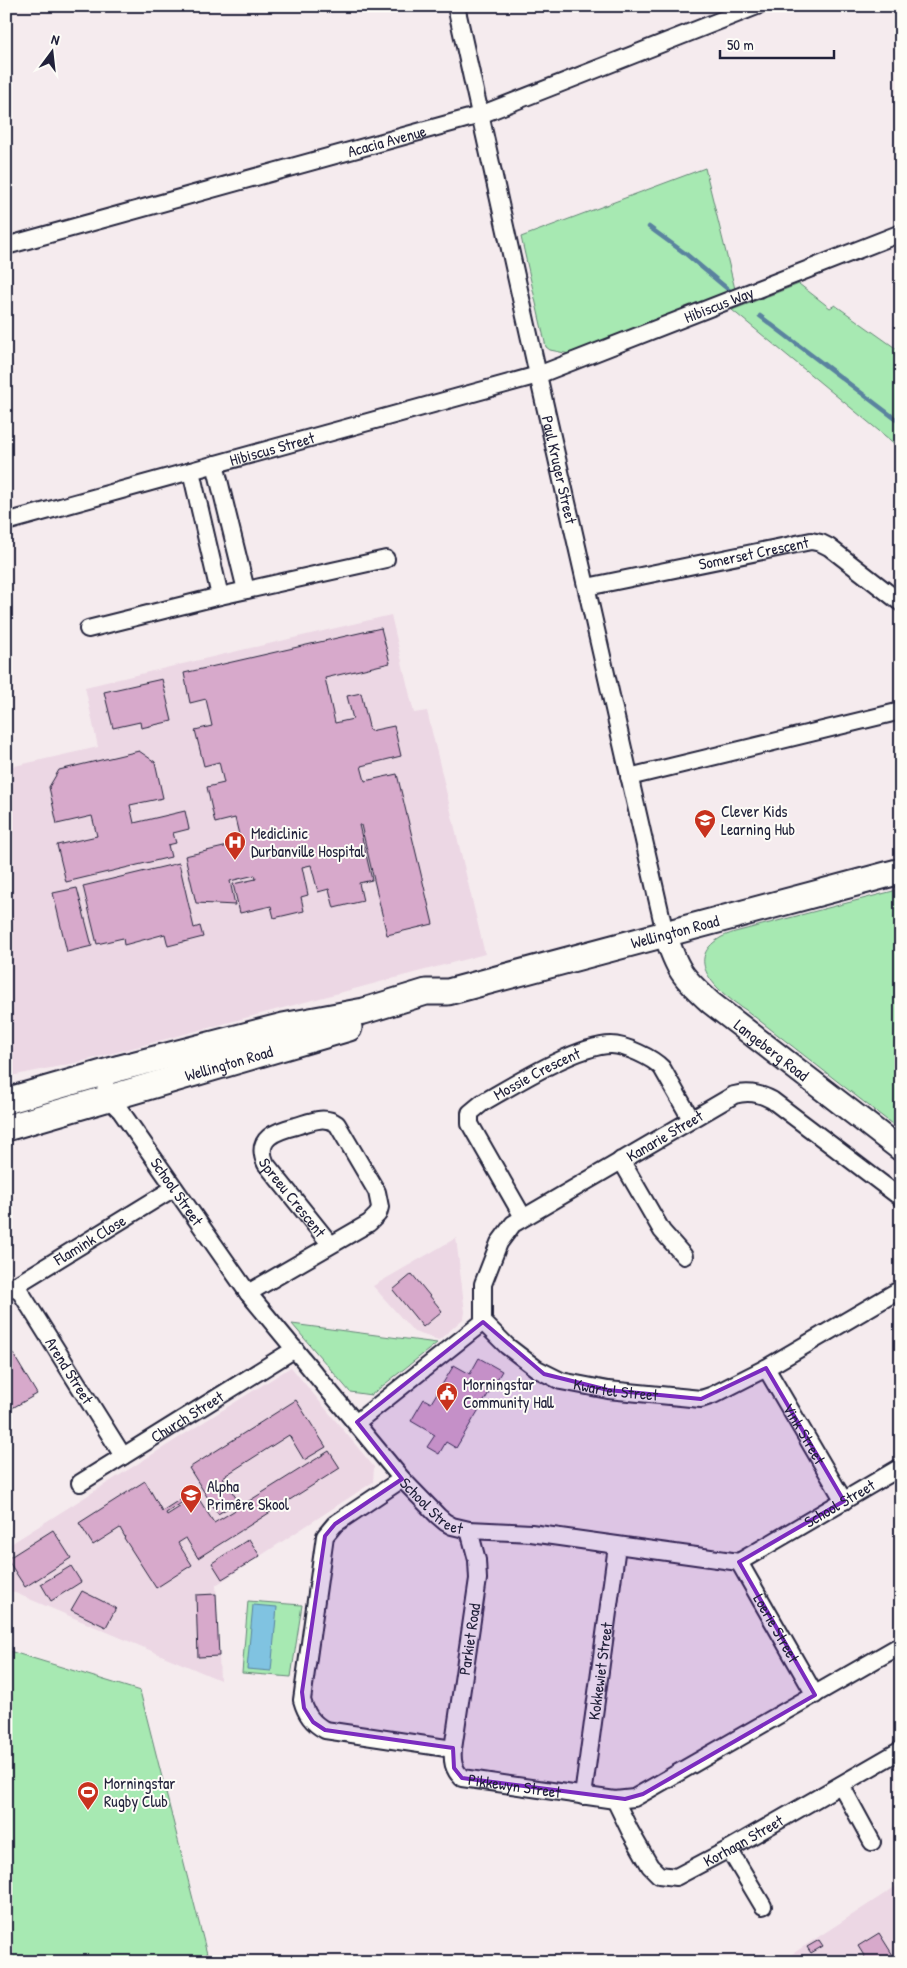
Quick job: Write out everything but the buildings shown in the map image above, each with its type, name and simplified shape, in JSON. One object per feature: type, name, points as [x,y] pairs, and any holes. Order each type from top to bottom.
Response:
[{"type":"main road","name":"Wellington Road","points":[[6,1101],[282,1026],[364,1011],[426,992],[448,992],[901,871]]},
{"type":"main road","name":"Langeberg Road","points":[[665,933],[676,966],[688,983],[710,1003],[901,1150]]},
{"type":"main road","name":"Wellington Road","points":[[6,1128],[118,1101],[432,1005],[448,992]]},
{"type":"street","name":"Paul Kruger Street","points":[[456,6],[665,933]]},
{"type":"street","name":"Acacia Avenue","points":[[6,246],[480,114],[757,6]]},
{"type":"street","name":"Hibiscus Way","points":[[538,375],[901,233]]},
{"type":"street","name":"Hibiscus Street","points":[[6,522],[538,375]]},
{"type":"street","points":[[215,464],[246,590]]},
{"type":"street","points":[[191,471],[220,596]]},
{"type":"street","name":"Somerset Crescent","points":[[587,587],[811,540],[821,542],[829,547],[901,603]]},
{"type":"street","points":[[88,629],[220,596],[386,559]]},
{"type":"street","points":[[629,777],[901,711]]},
{"type":"street","name":"Mossie Crescent","points":[[523,1216],[470,1124],[470,1113],[482,1103],[565,1058],[600,1046],[611,1045],[620,1046],[657,1063],[662,1068],[691,1119]]},
{"type":"street","name":"School Street","points":[[111,1071],[118,1101],[174,1188],[248,1293],[402,1478],[445,1522],[469,1530],[531,1533],[739,1562],[901,1468]]},
{"type":"street","name":"Kanarie Street","points":[[483,1322],[483,1284],[499,1243],[513,1224],[523,1216],[734,1095],[748,1092],[772,1100],[901,1198]]},
{"type":"street","name":"Spreeu Crescent","points":[[248,1293],[331,1245],[374,1219],[378,1214],[380,1202],[377,1192],[337,1124],[323,1119],[274,1133],[265,1141],[262,1153],[266,1164],[331,1245]]},
{"type":"street","points":[[621,1160],[662,1231],[684,1256]]},
{"type":"street","name":"Flamink Close","points":[[11,1288],[174,1188]]},
{"type":"street","name":"Arend Street","points":[[11,1288],[123,1456]]},
{"type":"street","name":"Kwartel Street","points":[[483,1322],[507,1346],[544,1374],[561,1381],[608,1390],[701,1399],[713,1395],[766,1368],[901,1289]]},
{"type":"street","points":[[357,1422],[483,1322]]},
{"type":"street","name":"Church Street","points":[[80,1483],[295,1349]]},
{"type":"street","name":"Vink Street","points":[[766,1368],[844,1501]]},
{"type":"street","points":[[402,1478],[335,1524],[325,1536],[302,1700],[308,1716],[325,1730],[454,1749]]},
{"type":"street","name":"Parkiet Road","points":[[454,1749],[478,1579],[477,1560],[469,1530]]},
{"type":"street","name":"Kokkewiet Street","points":[[583,1796],[617,1546]]},
{"type":"street","name":"Loerie Street","points":[[739,1562],[815,1695]]},
{"type":"street","name":"Pikkewyn Street","points":[[454,1749],[452,1761],[454,1768],[462,1778],[615,1800],[634,1798],[901,1645]]},
{"type":"street","name":"Korhaan Street","points":[[615,1800],[650,1866],[659,1874],[670,1878],[681,1876],[901,1750]]},
{"type":"street","points":[[840,1786],[872,1842]]},
{"type":"street","points":[[729,1849],[762,1906]]},
{"type":"highlighted area","points":[[483,1322],[544,1374],[608,1390],[701,1399],[766,1368],[844,1501],[739,1562],[815,1695],[643,1794],[625,1799],[462,1778],[454,1768],[453,1748],[325,1730],[313,1722],[304,1708],[302,1692],[325,1536],[335,1524],[402,1479],[357,1422]]},
{"type":"shaded area","name":"Mediclinic Durbanville Hospital","points":[[391,615],[414,713],[427,711],[485,954],[80,1062],[6,1077],[6,768],[98,747],[85,687]]},
{"type":"shaded area","points":[[456,1238],[465,1312],[464,1318],[439,1340],[414,1332],[373,1286]]},
{"type":"shaded area","name":"Alpha Primêre Skool","points":[[291,1367],[374,1467],[373,1482],[216,1585],[220,1680],[6,1589],[6,1547]]},
{"type":"shaded area","points":[[901,1883],[901,1962],[780,1962]]},
{"type":"green space","points":[[705,168],[735,289],[570,354],[550,350],[546,347],[521,237]]},
{"type":"green space","points":[[799,284],[830,308],[835,305],[901,352],[901,449],[732,310]]},
{"type":"green space","points":[[901,889],[901,1131],[728,997],[711,979],[705,969],[704,959],[707,949],[721,937],[728,934]]},
{"type":"green space","points":[[292,1324],[437,1343],[371,1395],[350,1392]]},
{"type":"green space","points":[[248,1601],[302,1605],[291,1677],[242,1673]]},
{"type":"green space","name":"Morningstar Rugby Club","points":[[6,1650],[140,1691],[209,1962],[8,1962]]},
{"type":"water","points":[[253,1605],[277,1607],[271,1671],[247,1669]]},
{"type":"waterway","points":[[649,227],[686,254],[730,291]]},
{"type":"waterway","points":[[760,316],[901,423]]},
{"type":"place","name":"Clever Kids Learning Hub","points":[[705,839]]},
{"type":"place","name":"Mediclinic Durbanville Hospital","points":[[235,861]]},
{"type":"place","name":"Morningstar Community Hall","points":[[447,1412]]},
{"type":"place","name":"Alpha Primêre Skool","points":[[191,1514]]},
{"type":"place","name":"Morningstar Rugby Club","points":[[88,1811]]}]
